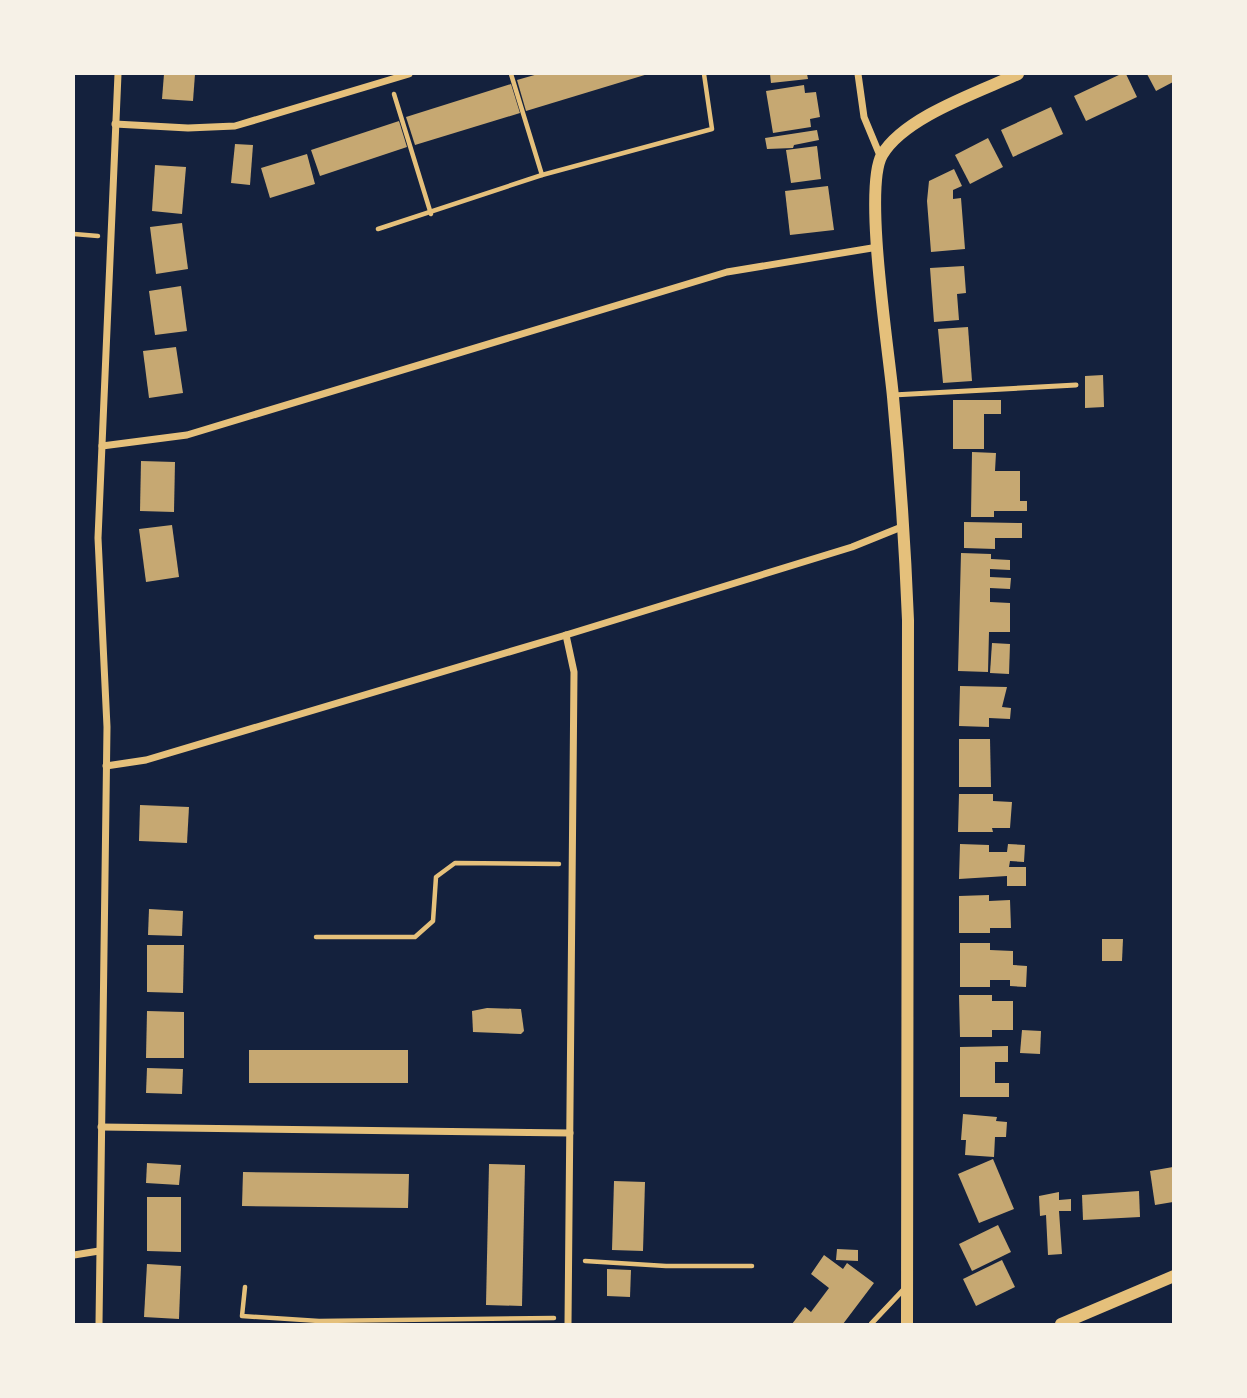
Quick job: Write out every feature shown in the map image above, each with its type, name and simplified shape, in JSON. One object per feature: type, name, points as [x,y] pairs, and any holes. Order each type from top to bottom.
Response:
[{"type":"street","points":[[99,1325],[107,674],[98,548],[109,236],[118,74]]},
{"type":"street","points":[[115,124],[188,128],[235,125],[409,74]]},
{"type":"street","points":[[858,74],[864,117],[880,158],[876,187],[878,247],[904,526],[908,620],[907,1325]]},
{"type":"street","points":[[880,158],[897,137],[916,123],[1018,74]]},
{"type":"street","points":[[102,446],[187,435],[727,272],[878,247]]},
{"type":"street","points":[[106,766],[146,760],[566,635],[852,547],[904,526]]},
{"type":"street","points":[[566,635],[573,672],[568,1321]]},
{"type":"street","points":[[101,1127],[570,1133]]},
{"type":"street","points":[[74,1255],[100,1251]]},
{"type":"street","points":[[1061,1325],[1174,1276]]},
{"type":"lane","points":[[892,395],[1076,385]]},
{"type":"lane","points":[[872,1325],[906,1287]]},
{"type":"path","points":[[511,74],[542,175]]},
{"type":"path","points":[[378,229],[431,214],[542,175],[712,130],[704,74]]},
{"type":"path","points":[[389,80],[431,214]]},
{"type":"path","points":[[74,234],[109,236]]},
{"type":"path","points":[[316,937],[415,937],[433,921],[436,877],[455,863],[571,864]]},
{"type":"path","points":[[570,1260],[666,1266],[752,1266]]},
{"type":"path","points":[[245,1287],[242,1316],[319,1321],[568,1321]]},
{"type":"building","points":[[164,74],[195,74],[193,101],[162,99]]},
{"type":"building","points":[[538,74],[648,74],[526,111],[517,80]]},
{"type":"building","points":[[770,74],[807,74],[808,79],[771,83]]},
{"type":"building","points":[[1126,74],[1137,97],[1086,121],[1074,96]]},
{"type":"building","points":[[1147,74],[1173,74],[1173,82],[1156,91]]},
{"type":"building","points":[[511,84],[520,113],[415,145],[406,117]]},
{"type":"building","points":[[804,85],[805,93],[816,92],[820,117],[810,119],[811,127],[773,133],[766,91]]},
{"type":"building","points":[[1051,107],[1063,134],[1013,157],[1001,130]]},
{"type":"building","points":[[399,121],[407,147],[320,176],[311,150]]},
{"type":"building","points":[[817,130],[819,140],[794,145],[793,148],[767,149],[765,138]]},
{"type":"building","points":[[988,138],[1003,167],[970,184],[955,155]]},
{"type":"building","points":[[235,144],[253,145],[250,185],[231,183]]},
{"type":"building","points":[[817,146],[821,179],[791,183],[786,150]]},
{"type":"building","points":[[307,154],[315,184],[270,198],[261,168]]},
{"type":"building","points":[[155,165],[186,167],[182,214],[152,211]]},
{"type":"building","points":[[954,169],[962,186],[953,190],[953,199],[961,198],[965,249],[931,252],[927,201],[929,181]]},
{"type":"building","points":[[828,186],[834,230],[790,235],[785,191]]},
{"type":"building","points":[[182,223],[188,269],[156,274],[150,227]]},
{"type":"building","points":[[964,266],[966,293],[957,294],[959,320],[934,322],[930,268]]},
{"type":"building","points":[[181,286],[187,331],[155,335],[149,291]]},
{"type":"building","points":[[968,327],[972,381],[943,383],[938,329]]},
{"type":"building","points":[[176,347],[183,393],[149,398],[143,351]]},
{"type":"building","points":[[1103,375],[1104,407],[1085,408],[1085,376]]},
{"type":"building","points":[[953,400],[1001,400],[1001,414],[984,414],[984,449],[953,449]]},
{"type":"building","points":[[972,452],[996,453],[995,471],[1020,471],[1020,501],[1027,501],[1027,511],[994,511],[994,517],[971,517]]},
{"type":"building","points":[[141,461],[175,462],[174,512],[140,511]]},
{"type":"building","points":[[964,522],[1022,523],[1022,538],[995,538],[995,549],[964,548]]},
{"type":"building","points":[[172,525],[179,577],[146,582],[139,529]]},
{"type":"building","points":[[961,553],[991,554],[991,559],[1010,560],[1010,570],[990,569],[990,577],[1011,578],[1010,589],[990,588],[990,602],[1010,603],[1010,632],[989,632],[988,672],[958,671]]},
{"type":"building","points":[[992,643],[1010,644],[1009,674],[990,673]]},
{"type":"building","points":[[960,686],[1007,687],[1002,707],[1011,708],[1010,719],[989,718],[989,727],[959,726]]},
{"type":"building","points":[[959,739],[990,739],[991,787],[959,787]]},
{"type":"building","points":[[959,794],[993,794],[993,801],[1012,802],[1010,828],[992,828],[993,832],[958,832]]},
{"type":"building","points":[[140,805],[189,807],[187,843],[139,841]]},
{"type":"building","points":[[960,844],[989,845],[989,852],[1007,852],[1008,844],[1025,845],[1024,862],[1010,861],[1009,867],[1026,867],[1026,886],[1007,886],[1007,876],[959,879]]},
{"type":"building","points":[[989,895],[989,901],[1010,900],[1011,928],[990,928],[990,933],[959,933],[959,896]]},
{"type":"building","points":[[149,909],[183,911],[182,936],[148,935]]},
{"type":"building","points":[[1102,939],[1123,939],[1122,961],[1102,961]]},
{"type":"building","points":[[960,943],[990,943],[990,950],[1013,951],[1013,965],[1027,966],[1026,987],[1010,986],[1010,980],[990,980],[990,987],[960,987]]},
{"type":"building","points":[[147,945],[184,945],[183,993],[147,992]]},
{"type":"building","points":[[959,995],[992,995],[992,1001],[1013,1001],[1013,1030],[992,1030],[992,1037],[960,1037]]},
{"type":"building","points":[[487,1008],[521,1009],[524,1031],[521,1034],[473,1032],[472,1011]]},
{"type":"building","points":[[147,1011],[184,1012],[184,1058],[146,1058]]},
{"type":"building","points":[[1022,1030],[1041,1031],[1040,1054],[1020,1053]]},
{"type":"building","points":[[1008,1046],[1008,1062],[995,1062],[995,1083],[1009,1083],[1009,1097],[960,1097],[960,1047]]},
{"type":"building","points":[[249,1050],[408,1050],[408,1083],[249,1083]]},
{"type":"building","points":[[147,1068],[183,1069],[182,1094],[146,1093]]},
{"type":"building","points":[[963,1114],[997,1117],[996,1121],[1007,1122],[1006,1137],[995,1137],[994,1157],[965,1155],[966,1140],[961,1140]]},
{"type":"building","points":[[993,1159],[1014,1209],[979,1223],[958,1174]]},
{"type":"building","points":[[147,1163],[181,1165],[179,1185],[146,1183]]},
{"type":"building","points":[[489,1164],[525,1165],[522,1306],[486,1305]]},
{"type":"building","points":[[1173,1167],[1173,1202],[1155,1205],[1150,1171]]},
{"type":"building","points":[[243,1172],[409,1174],[408,1208],[242,1206]]},
{"type":"building","points":[[614,1181],[645,1182],[643,1251],[612,1250]]},
{"type":"building","points":[[1139,1191],[1140,1217],[1083,1220],[1082,1195]]},
{"type":"building","points":[[1059,1192],[1059,1200],[1071,1199],[1071,1211],[1059,1211],[1062,1254],[1048,1255],[1046,1215],[1040,1216],[1039,1196]]},
{"type":"building","points":[[147,1197],[181,1197],[181,1252],[147,1251]]},
{"type":"building","points":[[998,1225],[1011,1252],[972,1271],[959,1244]]},
{"type":"building","points":[[837,1249],[858,1250],[858,1261],[836,1260]]},
{"type":"building","points":[[824,1255],[843,1269],[847,1263],[874,1283],[843,1324],[792,1324],[805,1307],[811,1312],[829,1288],[811,1274]]},
{"type":"building","points":[[1002,1260],[1015,1287],[976,1306],[963,1279]]},
{"type":"building","points":[[147,1264],[181,1266],[179,1319],[144,1317]]},
{"type":"building","points":[[607,1269],[631,1270],[630,1297],[607,1296]]}]
